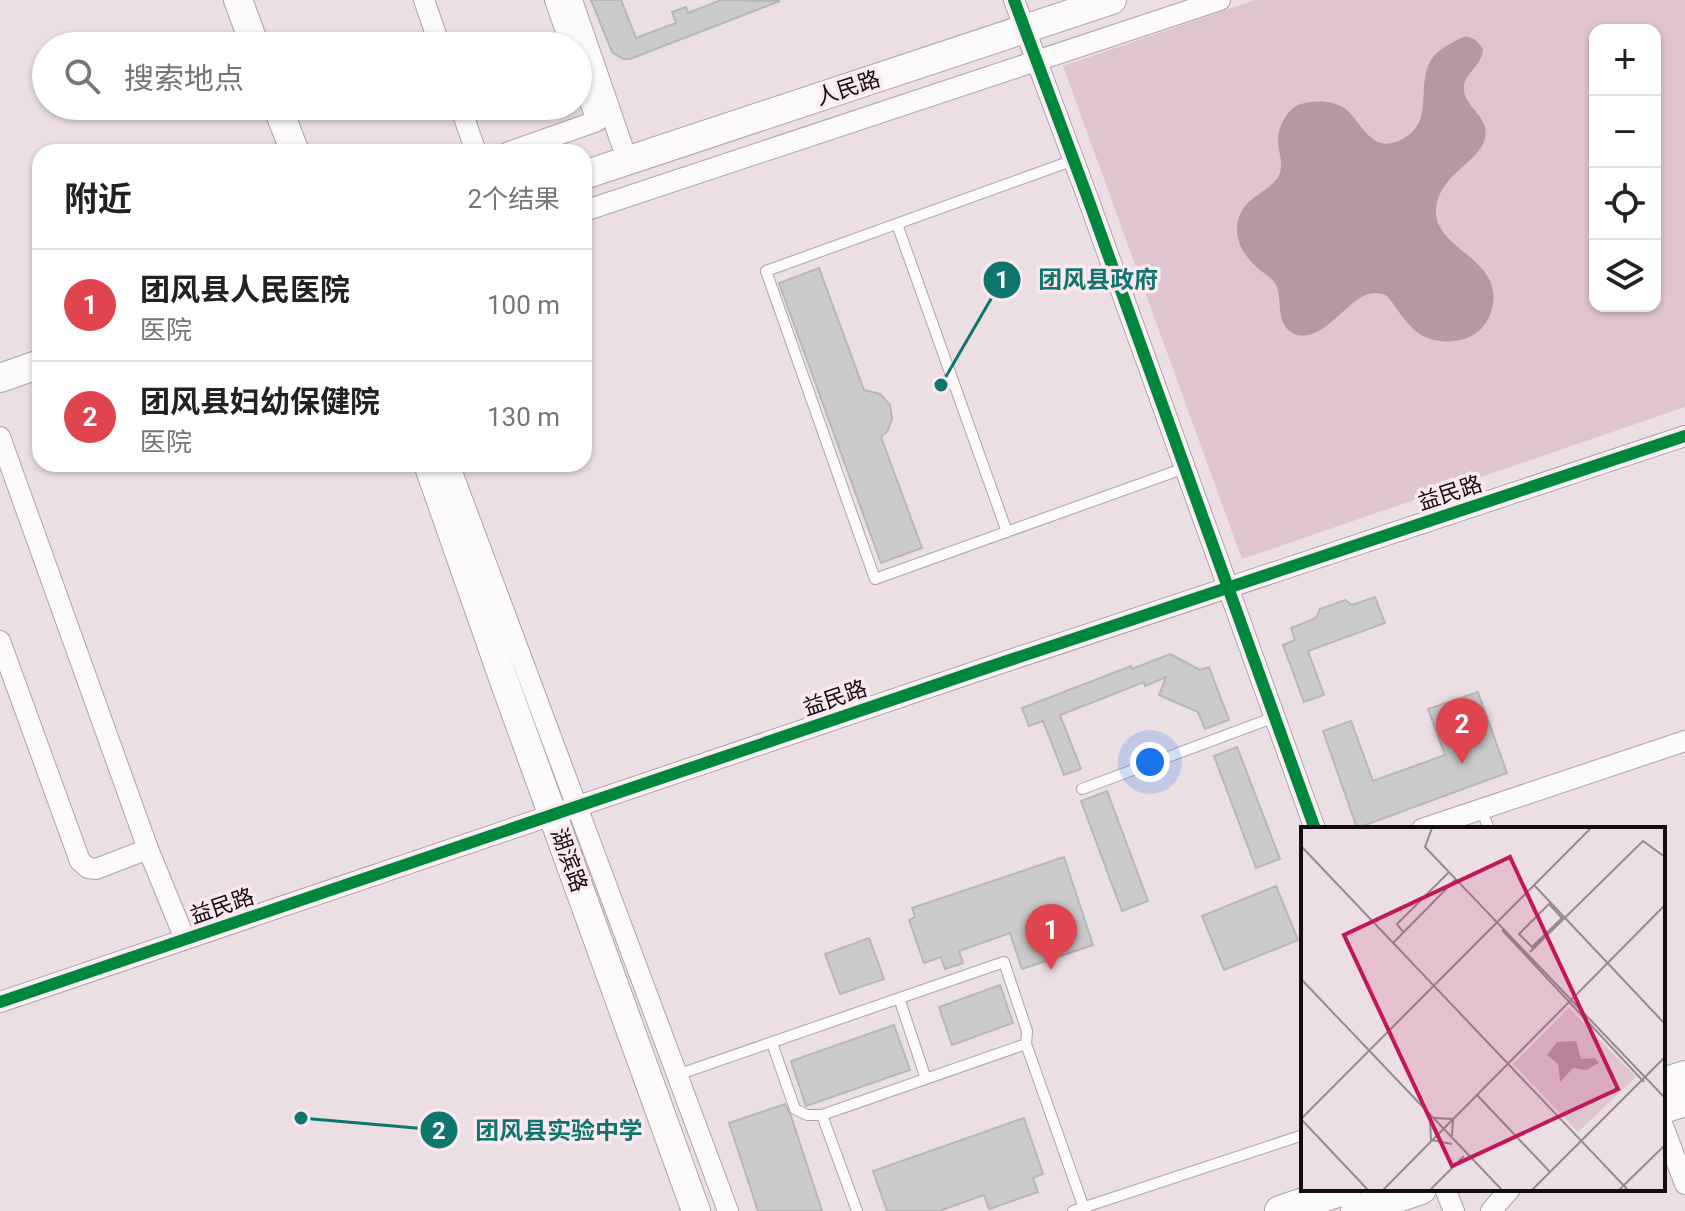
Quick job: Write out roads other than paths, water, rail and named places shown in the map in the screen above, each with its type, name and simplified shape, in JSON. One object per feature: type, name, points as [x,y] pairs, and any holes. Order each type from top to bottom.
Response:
[{"type":"main road","points":[[238,0],[250,32]]},
{"type":"main road","points":[[256,0],[268,32]]},
{"type":"main road","name":"人民路","points":[[592,172],[1058,0]]},
{"type":"main road","name":"人民路","points":[[592,155],[1020,14],[1112,0]]},
{"type":"main road","points":[[285,120],[286,144]]},
{"type":"main road","points":[[287,120],[293,144]]},
{"type":"main road","points":[[291,120],[307,144]]},
{"type":"main road","points":[[0,358],[32,347]]},
{"type":"main road","points":[[0,378],[32,367]]},
{"type":"main road","name":"湖滨路","points":[[413,472],[556,814],[678,1211]]},
{"type":"main road","name":"湖滨路","points":[[431,472],[696,1211]]},
{"type":"main road","points":[[1665,1082],[1685,1076]]},
{"type":"main road","points":[[1665,1107],[1685,1101]]},
{"type":"main road","points":[[1280,1211],[1344,1195],[1395,1191]]},
{"type":"street","points":[[424,0],[435,32]]},
{"type":"street","points":[[555,0],[566,32]]},
{"type":"street","points":[[572,0],[583,32]]},
{"type":"street","points":[[592,208],[1220,0]]},
{"type":"street","points":[[1020,14],[1314,827]]},
{"type":"street","points":[[592,58],[622,145]]},
{"type":"street","points":[[532,144],[597,121],[592,107]]},
{"type":"street","points":[[465,120],[473,144]]},
{"type":"street","name":"益民路","points":[[0,1002],[1685,436]]},
{"type":"street","points":[[0,437],[148,849],[185,939]]},
{"type":"street","points":[[451,472],[556,814],[677,1075],[728,1211]]},
{"type":"street","points":[[0,641],[80,861],[88,868],[96,869],[148,849]]},
{"type":"street","points":[[1428,827],[1685,741]]},
{"type":"street","points":[[1665,1131],[1685,1184]]},
{"type":"street","points":[[1446,1191],[1454,1211]]},
{"type":"street","points":[[1491,1211],[1508,1191]]},
{"type":"lane","points":[[1074,160],[766,271],[875,579],[1185,468]]},
{"type":"lane","points":[[897,224],[1007,532]]},
{"type":"lane","points":[[1082,789],[1275,717]]},
{"type":"lane","points":[[1481,809],[1488,827]]},
{"type":"lane","points":[[677,1075],[1004,962],[1027,1031],[1026,1044],[1081,1210],[1301,1136]]},
{"type":"lane","points":[[899,998],[926,1079]]},
{"type":"lane","points":[[772,1043],[795,1109],[807,1115],[822,1115],[1026,1044]]},
{"type":"lane","points":[[822,1115],[857,1211]]},
{"type":"place","name":"团风县政府","points":[[941,385]]},
{"type":"place","name":"团风县妇幼保健院","points":[[1462,764]]},
{"type":"place","name":"团风县人民医院","points":[[1051,970]]},
{"type":"place","name":"团风县实验中学","points":[[301,1118]]}]
